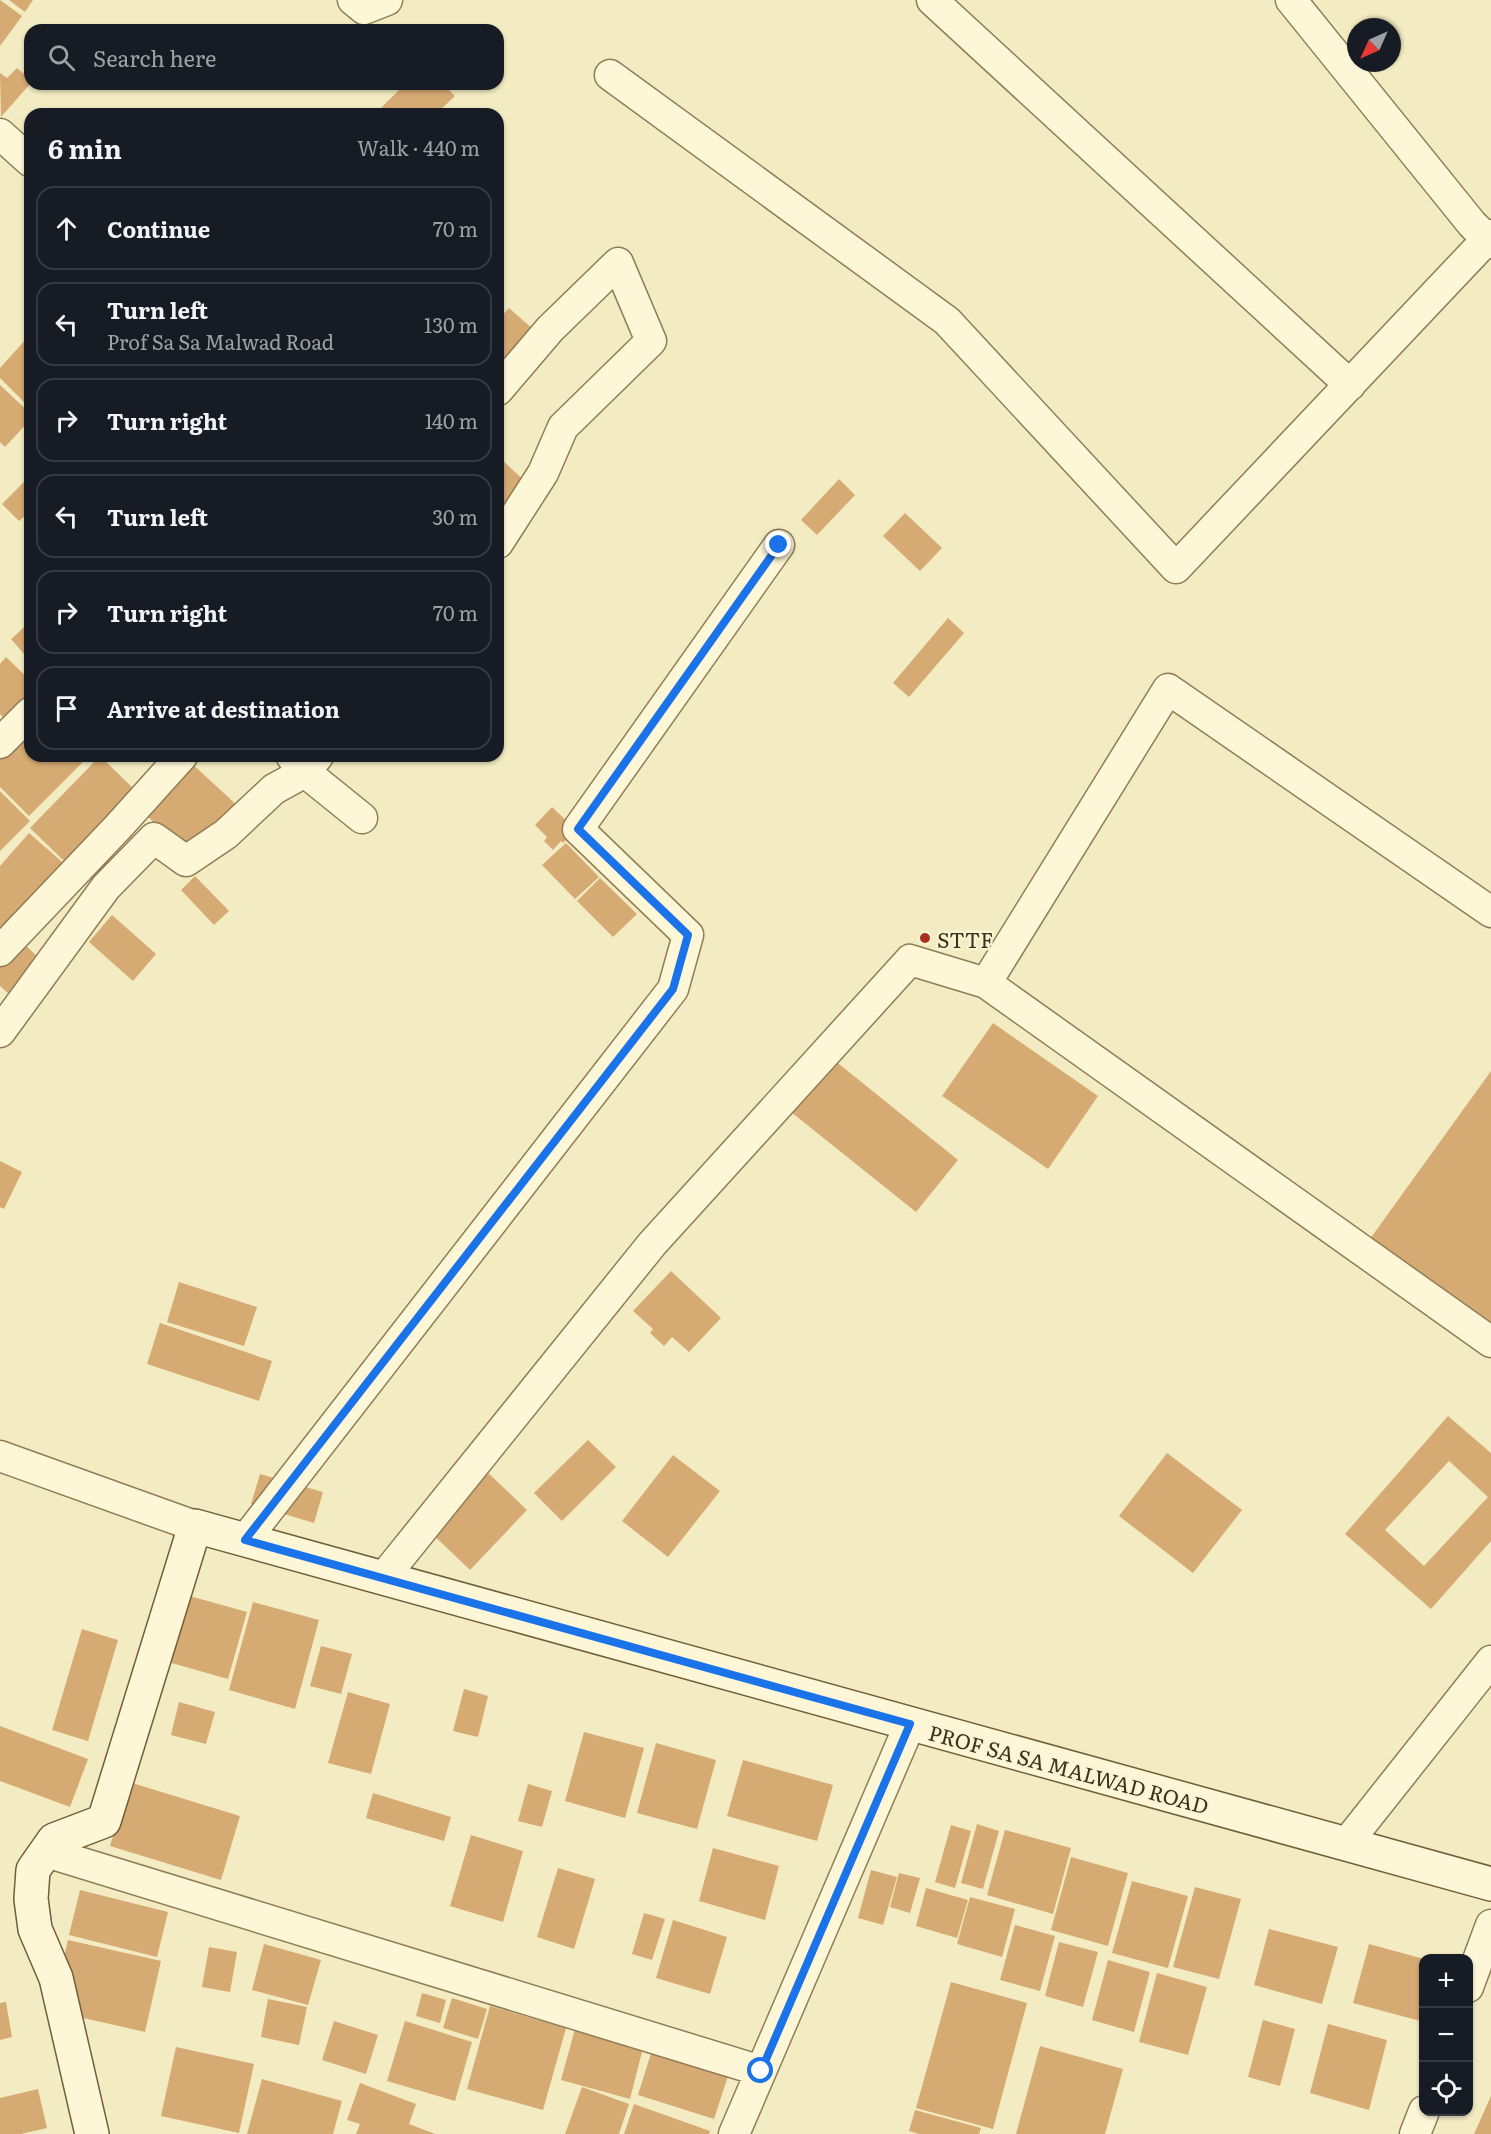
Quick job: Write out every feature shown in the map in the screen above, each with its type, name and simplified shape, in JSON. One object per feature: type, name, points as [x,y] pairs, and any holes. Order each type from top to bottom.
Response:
[{"type":"street","points":[[353,0],[364,9],[387,0]]},
{"type":"street","points":[[933,0],[1350,385]]},
{"type":"street","points":[[610,75],[947,321],[1176,568],[1490,239],[1472,224],[1291,0]]},
{"type":"street","points":[[0,134],[24,156]]},
{"type":"street","points":[[504,383],[550,329],[618,263],[651,341],[563,427],[543,473],[504,534]]},
{"type":"street","points":[[245,1540],[673,989],[688,935],[578,829],[779,545]]},
{"type":"street","points":[[986,983],[1168,689],[1491,912]]},
{"type":"street","points":[[0,743],[24,719]]},
{"type":"street","points":[[0,951],[177,762]]},
{"type":"street","points":[[0,1032],[106,887],[154,838],[186,861],[226,834],[304,762]]},
{"type":"street","points":[[306,762],[362,818]]},
{"type":"street","points":[[382,1578],[652,1244],[910,960],[986,983],[1491,1342]]},
{"type":"street","points":[[0,1456],[195,1526],[104,1821],[54,1840],[33,1870],[31,1899],[35,1929],[56,1978],[92,2134]]},
{"type":"street","name":"PROF SA SA MALWAD ROAD","points":[[195,1526],[1491,1884]]},
{"type":"street","points":[[1346,1844],[1491,1661]]},
{"type":"street","points":[[734,2134],[910,1724]]},
{"type":"street","points":[[46,1852],[761,2071]]},
{"type":"street","points":[[1473,1974],[1491,1925]]},
{"type":"street","points":[[1415,2134],[1422,2116]]},
{"type":"building","points":[[0,0],[22,16],[0,46]]},
{"type":"building","points":[[9,0],[33,0],[25,12]]},
{"type":"building","points":[[17,68],[24,74],[25,90],[1,117],[0,73],[7,78]]},
{"type":"building","points":[[399,90],[449,90],[455,96],[442,108],[381,108]]},
{"type":"building","points":[[509,308],[534,330],[504,363],[504,313]]},
{"type":"building","points":[[24,341],[24,402],[0,378],[0,368]]},
{"type":"building","points":[[0,385],[24,407],[24,426],[5,447],[0,442]]},
{"type":"building","points":[[504,462],[530,486],[504,514]]},
{"type":"building","points":[[839,479],[855,495],[817,535],[801,520]]},
{"type":"building","points":[[24,482],[24,516],[19,521],[2,504]]},
{"type":"building","points":[[905,513],[942,548],[920,571],[883,536]]},
{"type":"building","points":[[948,618],[964,633],[909,697],[893,683]]},
{"type":"building","points":[[24,627],[24,654],[11,639]]},
{"type":"building","points":[[6,657],[24,674],[24,710],[10,724],[0,714],[0,664]]},
{"type":"building","points":[[24,728],[24,762],[83,762],[29,816],[0,787],[0,752]]},
{"type":"building","points":[[94,762],[106,762],[135,790],[65,862],[30,828]]},
{"type":"building","points":[[186,762],[190,762],[240,808],[193,859],[142,811]]},
{"type":"building","points":[[0,791],[30,821],[0,851]]},
{"type":"building","points":[[552,807],[576,830],[553,850],[544,841],[547,837],[535,825]]},
{"type":"building","points":[[29,833],[68,867],[0,945],[0,866]]},
{"type":"building","points":[[566,843],[599,877],[575,899],[542,865]]},
{"type":"building","points":[[195,876],[229,911],[214,925],[181,890]]},
{"type":"building","points":[[600,878],[637,914],[613,937],[577,901]]},
{"type":"building","points":[[112,915],[156,954],[133,981],[89,942]]},
{"type":"building","points":[[19,939],[42,961],[10,995],[0,986],[0,959]]},
{"type":"building","points":[[993,1023],[1098,1096],[1048,1169],[942,1096]]},
{"type":"building","points":[[818,1047],[958,1160],[916,1212],[776,1100]]},
{"type":"building","points":[[1491,1071],[1491,1344],[1362,1250]]},
{"type":"building","points":[[0,1161],[22,1172],[4,1209],[0,1207]]},
{"type":"building","points":[[671,1271],[721,1318],[689,1352],[672,1337],[664,1346],[650,1333],[653,1329],[633,1311]]},
{"type":"building","points":[[179,1282],[257,1307],[244,1346],[167,1322]]},
{"type":"building","points":[[160,1323],[272,1361],[259,1401],[147,1364]]},
{"type":"building","points":[[1448,1416],[1491,1453],[1491,1541],[1431,1609],[1345,1534]],"holes":[[[1449,1461],[1488,1497],[1424,1566],[1385,1530]]]},
{"type":"building","points":[[588,1440],[616,1467],[562,1521],[534,1493]]},
{"type":"building","points":[[1167,1453],[1242,1510],[1193,1573],[1119,1516]]},
{"type":"building","points":[[673,1455],[720,1491],[668,1557],[622,1521]]},
{"type":"building","points":[[482,1467],[527,1510],[470,1570],[425,1527]]},
{"type":"building","points":[[260,1474],[323,1492],[314,1523],[251,1504]]},
{"type":"building","points":[[186,1595],[247,1612],[228,1679],[168,1662]]},
{"type":"building","points":[[253,1602],[319,1620],[295,1709],[229,1690]]},
{"type":"building","points":[[82,1629],[118,1640],[88,1741],[52,1730]]},
{"type":"building","points":[[321,1646],[352,1654],[341,1694],[310,1686]]},
{"type":"building","points":[[464,1689],[488,1696],[478,1737],[453,1731]]},
{"type":"building","points":[[348,1692],[390,1704],[371,1774],[328,1763]]},
{"type":"building","points":[[179,1702],[215,1712],[206,1744],[171,1735]]},
{"type":"building","points":[[0,1726],[88,1759],[70,1807],[0,1781]]},
{"type":"building","points":[[584,1732],[644,1748],[625,1818],[565,1801]]},
{"type":"building","points":[[656,1743],[716,1760],[697,1829],[637,1813]]},
{"type":"building","points":[[743,1760],[833,1785],[817,1841],[727,1816]]},
{"type":"building","points":[[129,1782],[240,1816],[221,1880],[110,1846]]},
{"type":"building","points":[[528,1784],[552,1791],[542,1827],[518,1821]]},
{"type":"building","points":[[373,1793],[451,1817],[444,1841],[366,1818]]},
{"type":"building","points":[[977,1824],[999,1831],[983,1889],[961,1883]]},
{"type":"building","points":[[951,1825],[971,1831],[955,1888],[935,1882]]},
{"type":"building","points":[[1005,1830],[1071,1848],[1053,1914],[987,1895]]},
{"type":"building","points":[[471,1835],[523,1851],[503,1922],[450,1906]]},
{"type":"building","points":[[713,1848],[779,1866],[765,1920],[699,1901]]},
{"type":"building","points":[[1071,1857],[1128,1873],[1108,1946],[1051,1930]]},
{"type":"building","points":[[558,1868],[595,1879],[574,1949],[537,1937]]},
{"type":"building","points":[[871,1870],[897,1877],[883,1925],[858,1918]]},
{"type":"building","points":[[899,1873],[920,1878],[910,1913],[890,1907]]},
{"type":"building","points":[[1132,1881],[1188,1896],[1168,1968],[1112,1953]]},
{"type":"building","points":[[1195,1887],[1241,1899],[1219,1979],[1173,1967]]},
{"type":"building","points":[[926,1888],[968,1900],[957,1938],[916,1926]]},
{"type":"building","points":[[80,1890],[168,1912],[157,1957],[69,1935]]},
{"type":"building","points":[[970,1897],[1015,1909],[1002,1957],[957,1944]]},
{"type":"building","points":[[644,1913],[665,1919],[652,1960],[632,1954]]},
{"type":"building","points":[[673,1920],[727,1937],[710,1994],[656,1978]]},
{"type":"building","points":[[1015,1925],[1055,1936],[1040,1991],[1000,1980]]},
{"type":"building","points":[[1269,1929],[1338,1947],[1322,2004],[1254,1985]]},
{"type":"building","points":[[68,1940],[161,1961],[145,2032],[66,2014],[58,1983]]},
{"type":"building","points":[[1059,1942],[1098,1952],[1083,2007],[1045,1996]]},
{"type":"building","points":[[264,1944],[321,1960],[308,2005],[252,1990]]},
{"type":"building","points":[[1369,1944],[1419,1958],[1419,2021],[1353,2003]]},
{"type":"building","points":[[209,1947],[237,1952],[230,1992],[202,1987]]},
{"type":"building","points":[[1108,1960],[1150,1972],[1134,2032],[1092,2020]]},
{"type":"building","points":[[1157,1973],[1207,1987],[1188,2055],[1139,2042]]},
{"type":"building","points":[[951,1982],[1027,2003],[993,2129],[916,2108]]},
{"type":"building","points":[[422,1993],[446,2000],[440,2023],[416,2016]]},
{"type":"building","points":[[452,1998],[487,2009],[478,2039],[443,2028]]},
{"type":"building","points":[[268,1999],[307,2007],[299,2045],[261,2037]]},
{"type":"building","points":[[6,2002],[12,2037],[0,2040],[0,2003]]},
{"type":"building","points":[[490,2006],[566,2028],[543,2110],[467,2089]]},
{"type":"building","points":[[1263,2020],[1295,2029],[1280,2086],[1248,2077]]},
{"type":"building","points":[[334,2021],[378,2035],[366,2074],[322,2060]]},
{"type":"building","points":[[405,2021],[472,2042],[455,2101],[387,2081]]},
{"type":"building","points":[[1328,2024],[1387,2040],[1369,2110],[1310,2093]]},
{"type":"building","points":[[575,2029],[646,2036],[630,2099],[561,2080]]},
{"type":"building","points":[[1040,2046],[1123,2069],[1105,2134],[1016,2134]]},
{"type":"building","points":[[176,2047],[254,2064],[239,2133],[161,2116]]},
{"type":"building","points":[[652,2050],[729,2073],[714,2119],[638,2095]]},
{"type":"building","points":[[262,2079],[342,2101],[333,2134],[247,2134]]},
{"type":"building","points":[[360,2083],[416,2104],[409,2124],[435,2134],[356,2134],[360,2124],[347,2120]]},
{"type":"building","points":[[582,2087],[629,2104],[619,2134],[565,2134]]},
{"type":"building","points":[[38,2089],[47,2128],[21,2134],[0,2134],[0,2098]]},
{"type":"building","points":[[1491,2096],[1491,2134],[1474,2134]]},
{"type":"building","points":[[634,2104],[710,2131],[709,2134],[624,2134]]},
{"type":"building","points":[[915,2110],[981,2128],[979,2134],[919,2134],[909,2131]]},
{"type":"place","name":"STTF","points":[[925,938]]},
{"type":"route","points":[[761,2071],[910,1724],[245,1540],[673,989],[688,935],[578,829],[779,545]]}]
